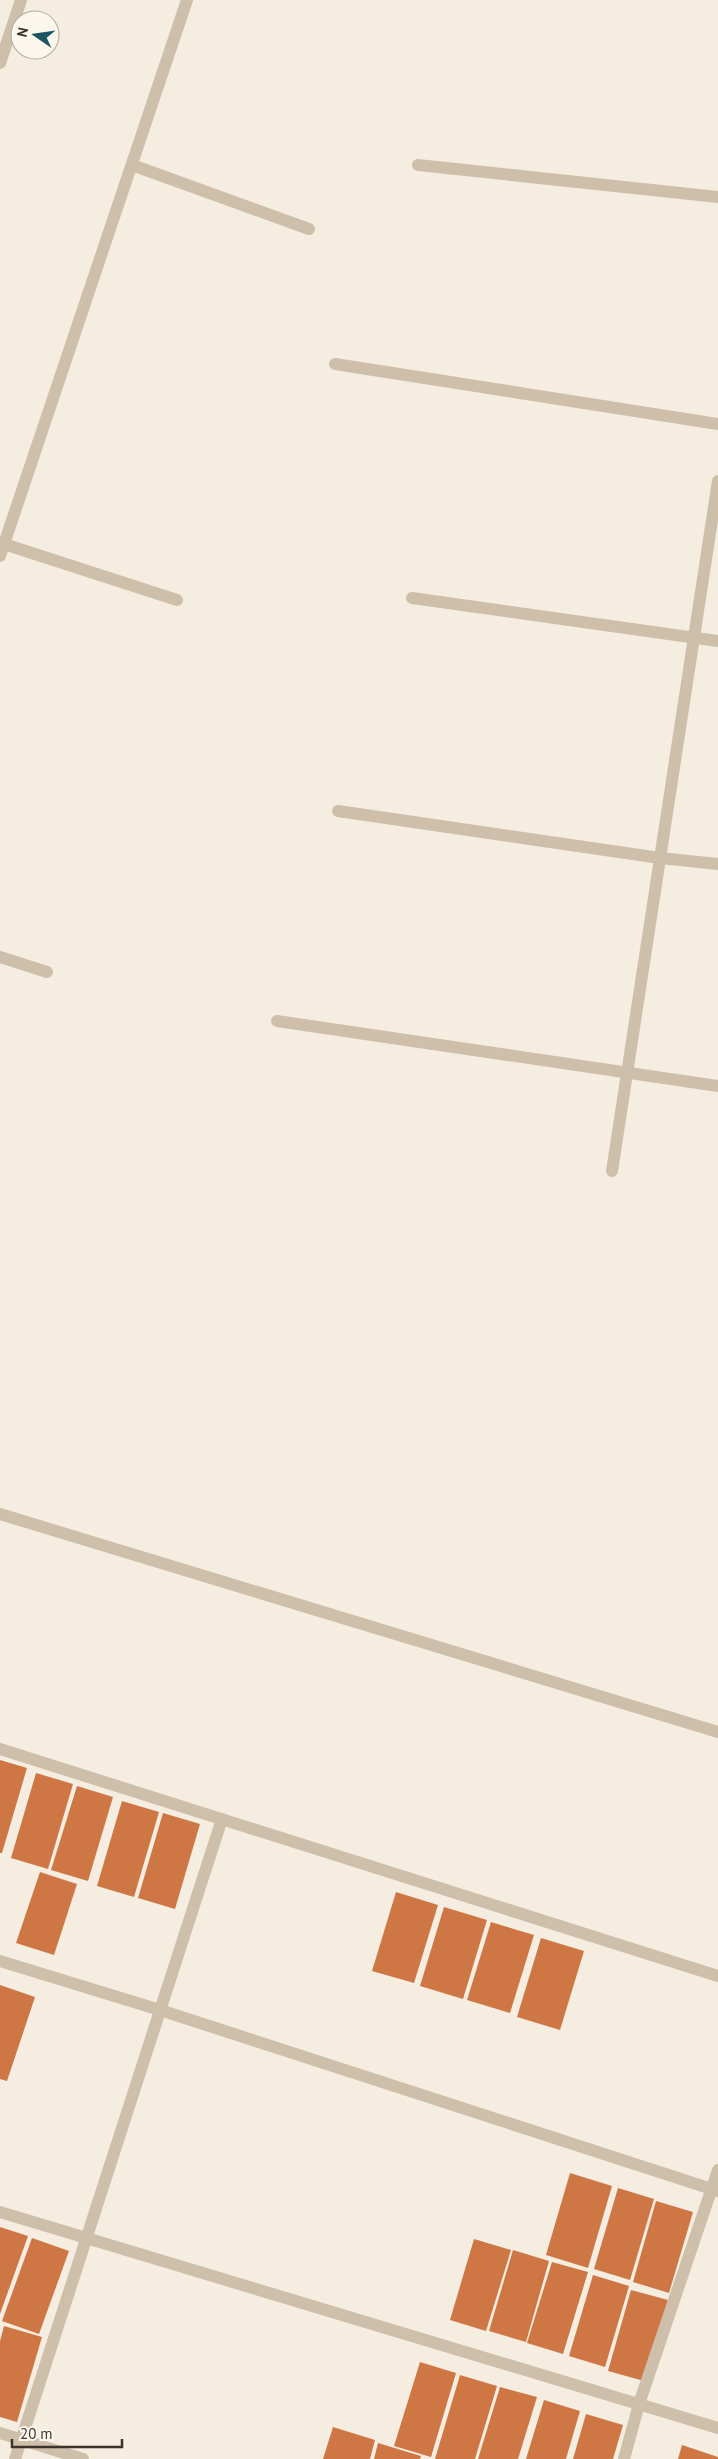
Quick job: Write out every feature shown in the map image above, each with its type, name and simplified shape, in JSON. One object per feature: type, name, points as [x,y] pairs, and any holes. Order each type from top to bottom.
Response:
[{"type":"street","points":[[0,63],[21,0]]},
{"type":"street","points":[[0,556],[187,0]]},
{"type":"street","points":[[132,165],[309,229]]},
{"type":"street","points":[[418,165],[718,197]]},
{"type":"street","points":[[335,364],[718,424]]},
{"type":"street","points":[[612,1171],[718,481]]},
{"type":"street","points":[[4,544],[177,600]]},
{"type":"street","points":[[412,598],[718,641]]},
{"type":"street","points":[[338,811],[660,858],[718,864]]},
{"type":"street","points":[[0,957],[47,972]]},
{"type":"street","points":[[277,1021],[718,1086]]},
{"type":"street","points":[[0,1514],[718,1732]]},
{"type":"street","points":[[0,1749],[718,1976]]},
{"type":"street","points":[[15,2459],[222,1819]]},
{"type":"street","points":[[0,1960],[715,2190]]},
{"type":"street","points":[[624,2459],[639,2404],[715,2190],[718,2170]]},
{"type":"street","points":[[0,2212],[718,2428]]},
{"type":"street","points":[[0,2433],[83,2459]]},
{"type":"building","points":[[0,1760],[27,1768],[2,1853],[0,1853]]},
{"type":"building","points":[[36,1773],[73,1784],[48,1869],[11,1858]]},
{"type":"building","points":[[77,1786],[113,1797],[88,1881],[51,1870]]},
{"type":"building","points":[[122,1801],[159,1812],[134,1897],[97,1886]]},
{"type":"building","points":[[163,1813],[200,1824],[175,1909],[138,1898]]},
{"type":"building","points":[[40,1872],[77,1884],[54,1955],[16,1943]]},
{"type":"building","points":[[396,1892],[438,1905],[414,1983],[372,1971]]},
{"type":"building","points":[[444,1907],[487,1920],[463,1999],[420,1986]]},
{"type":"building","points":[[491,1922],[534,1935],[510,2013],[467,2000]]},
{"type":"building","points":[[541,1938],[584,1951],[560,2030],[517,2017]]},
{"type":"building","points":[[0,1985],[35,1997],[7,2081],[0,2079]]},
{"type":"building","points":[[570,2173],[612,2186],[588,2268],[546,2255]]},
{"type":"building","points":[[618,2188],[654,2199],[630,2280],[594,2269]]},
{"type":"building","points":[[656,2201],[693,2212],[669,2293],[633,2282]]},
{"type":"building","points":[[0,2227],[28,2236],[0,2314]]},
{"type":"building","points":[[32,2238],[69,2251],[39,2334],[2,2321]]},
{"type":"building","points":[[474,2239],[511,2250],[486,2331],[450,2320]]},
{"type":"building","points":[[513,2250],[549,2261],[526,2342],[489,2331]]},
{"type":"building","points":[[552,2262],[588,2272],[563,2354],[527,2343]]},
{"type":"building","points":[[593,2275],[629,2286],[605,2367],[569,2356]]},
{"type":"building","points":[[631,2290],[668,2300],[644,2381],[608,2371]]},
{"type":"building","points":[[4,2326],[42,2337],[17,2422],[0,2417],[0,2341]]},
{"type":"building","points":[[420,2362],[456,2373],[431,2457],[394,2446]]},
{"type":"building","points":[[460,2375],[497,2386],[475,2459],[435,2459]]},
{"type":"building","points":[[500,2387],[537,2397],[518,2459],[478,2459]]},
{"type":"building","points":[[544,2400],[580,2411],[566,2459],[526,2459]]},
{"type":"building","points":[[586,2414],[623,2425],[613,2459],[573,2459]]},
{"type":"building","points":[[333,2427],[375,2440],[370,2459],[323,2459]]},
{"type":"building","points":[[378,2443],[421,2456],[420,2459],[374,2459]]},
{"type":"building","points":[[682,2445],[718,2457],[718,2459],[678,2459]]}]
